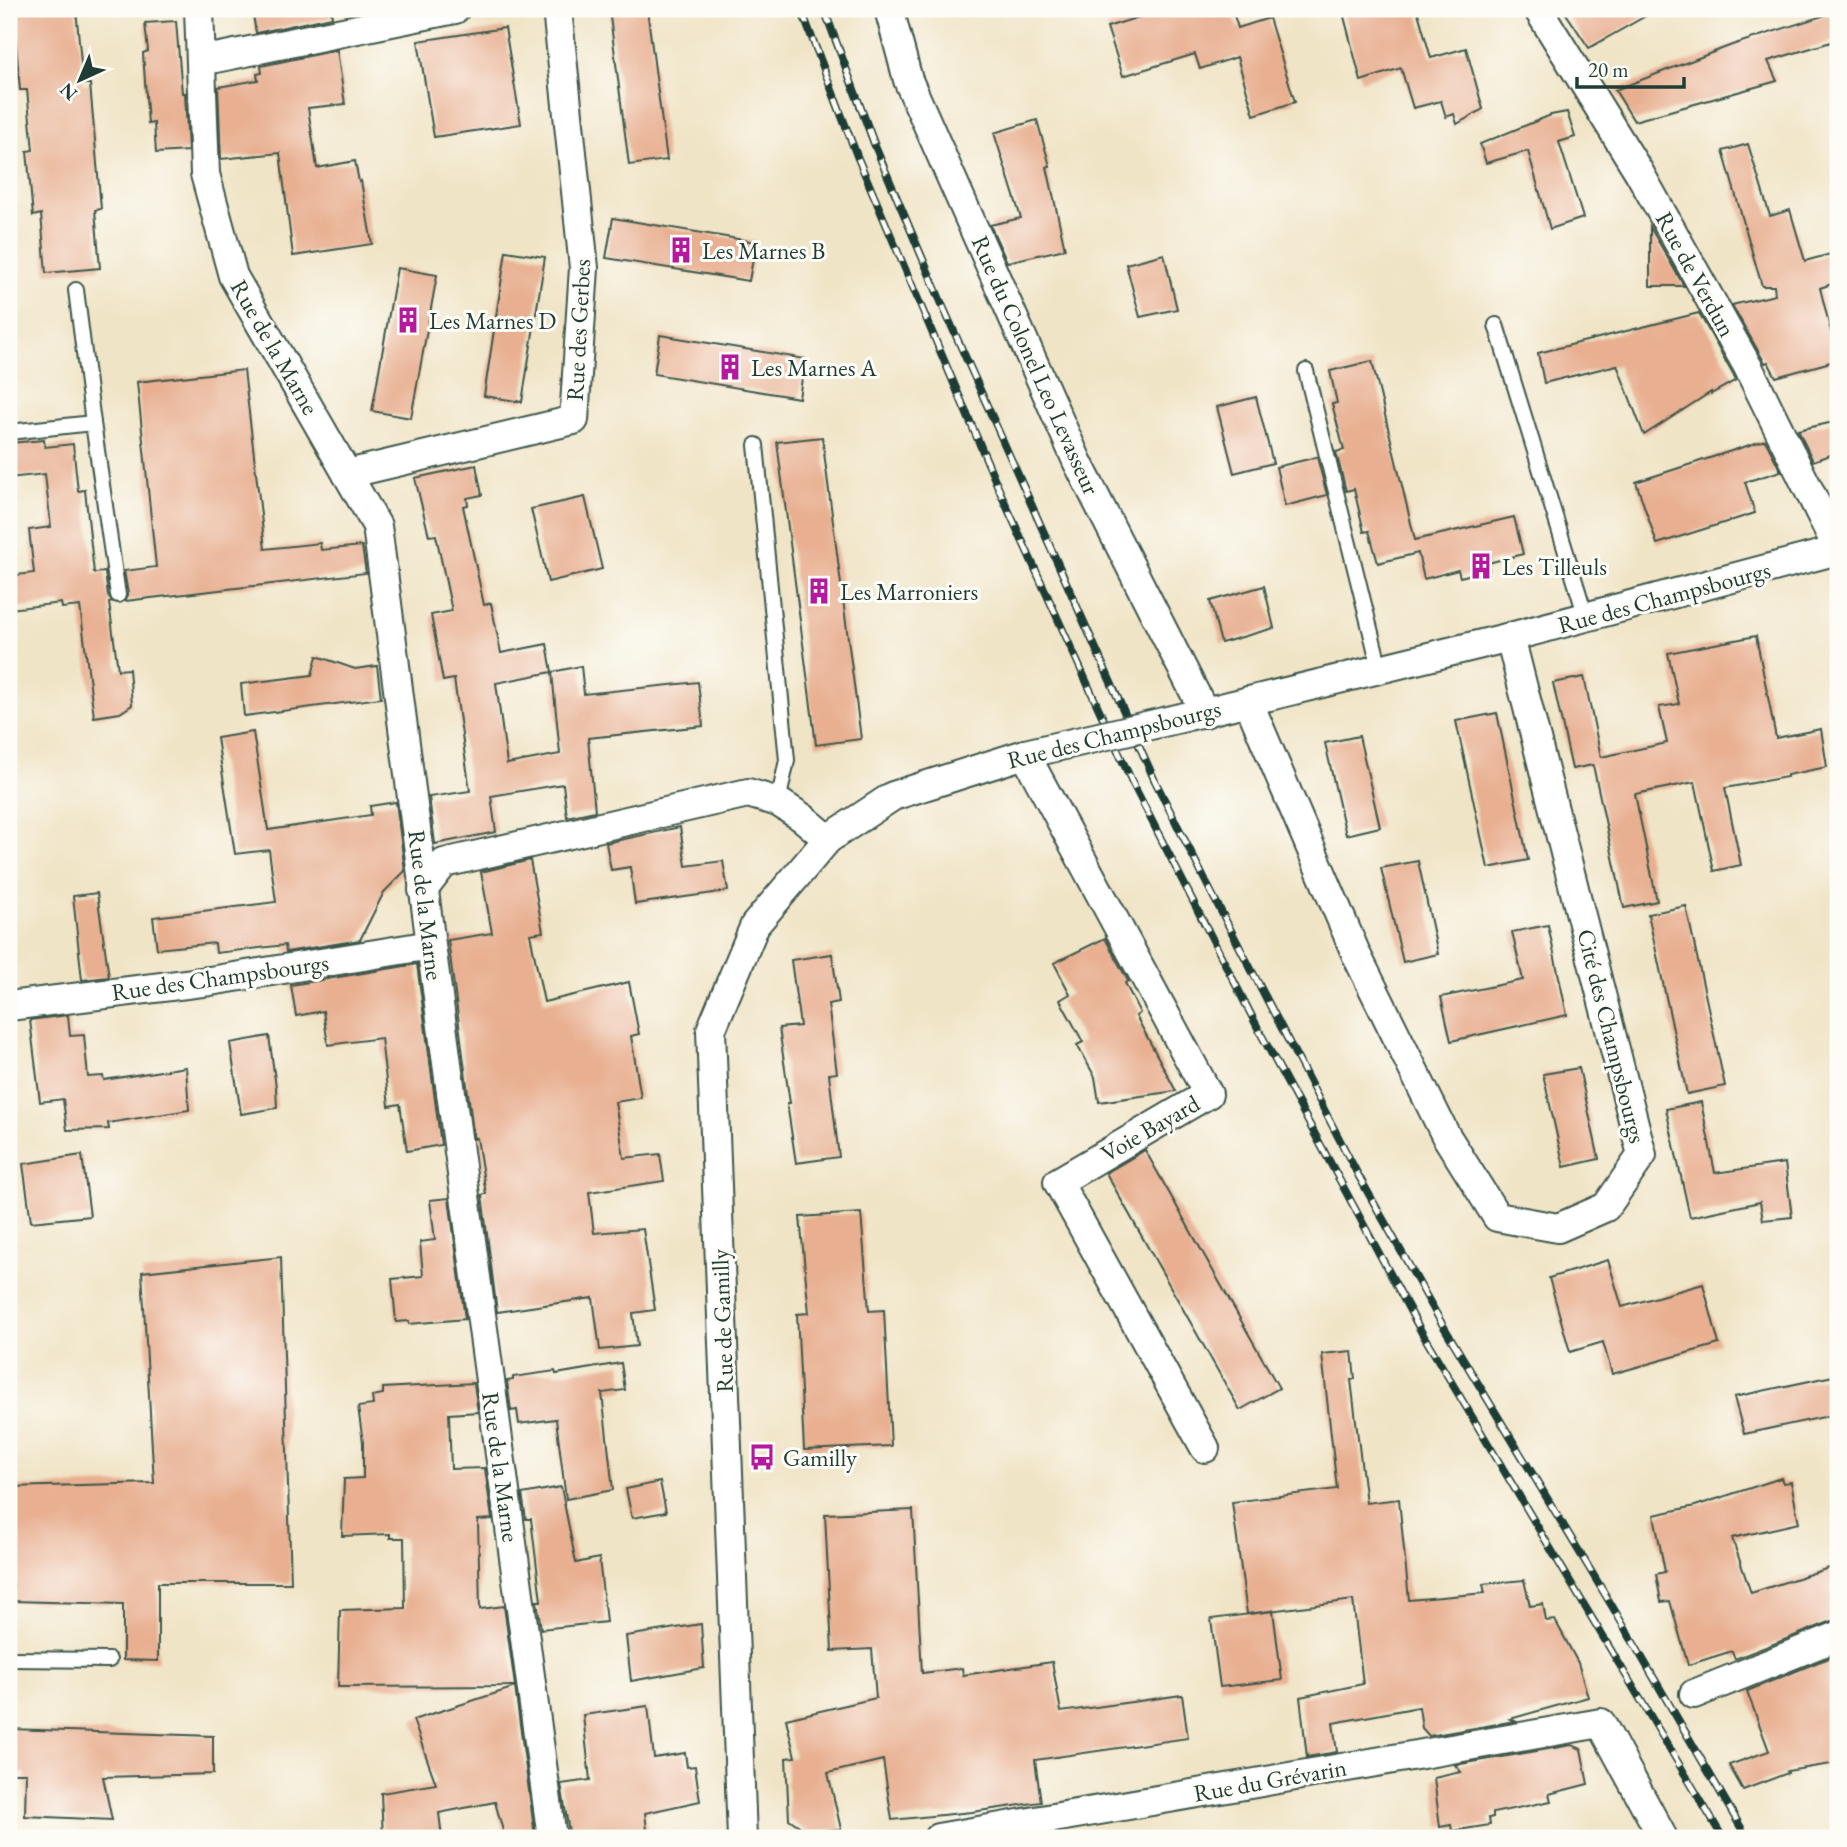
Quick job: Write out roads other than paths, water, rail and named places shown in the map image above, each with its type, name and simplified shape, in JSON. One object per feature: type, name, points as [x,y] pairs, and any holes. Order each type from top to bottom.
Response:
[{"type":"street","name":"Rue de la Marne","points":[[199,9],[205,174],[233,276],[377,526],[430,945],[552,1838]]},
{"type":"street","points":[[201,61],[455,9]]},
{"type":"street","name":"Rue des Gerbes","points":[[347,474],[574,420],[584,268],[557,9]]},
{"type":"street","name":"Rue du Colonel Leo Levasseur","points":[[889,9],[908,80],[1077,461],[1195,715]]},
{"type":"street","name":"Rue de Verdun","points":[[1538,9],[1639,172],[1748,367],[1838,550]]},
{"type":"street","name":"Rue des Champsbourgs","points":[[828,839],[893,796],[1024,754],[1195,715],[1510,637],[1838,550]]},
{"type":"street","name":"Cité des Champsbourgs","points":[[1248,701],[1357,957],[1445,1134],[1497,1217],[1558,1228],[1606,1207],[1642,1155],[1510,637]]},
{"type":"street","name":"Voie Bayard","points":[[1024,754],[1208,1094],[1058,1182],[1205,1448]]},
{"type":"street","points":[[423,890],[444,863],[748,793],[778,802],[828,839]]},
{"type":"street","name":"Rue de Gamilly","points":[[742,1838],[711,1030],[755,925],[828,839]]},
{"type":"street","name":"Rue des Champsbourgs","points":[[9,1006],[198,982],[430,945]]},
{"type":"street","points":[[1694,1694],[1838,1636]]},
{"type":"street","name":"Rue du Grévarin","points":[[944,1838],[1601,1723],[1663,1838]]},
{"type":"lane","points":[[76,290],[118,595]]},
{"type":"lane","points":[[1496,325],[1586,617]]},
{"type":"lane","points":[[1306,371],[1380,669]]},
{"type":"lane","points":[[9,432],[93,423]]},
{"type":"lane","points":[[756,445],[787,760],[778,802]]},
{"type":"lane","points":[[9,1659],[109,1660]]},
{"type":"railway","points":[[801,9],[857,156],[1001,494],[1133,784],[1262,1036],[1422,1333],[1723,1838]]},
{"type":"railway","points":[[824,9],[875,146],[944,309],[1155,781],[1211,892],[1357,1173],[1441,1322],[1612,1606],[1747,1838]]},
{"type":"place","name":"Les Marnes B","points":[[681,250]]},
{"type":"place","name":"Les Marnes D","points":[[408,320]]},
{"type":"place","name":"Les Marnes A","points":[[730,367]]},
{"type":"place","name":"Les Tilleuls","points":[[1481,566]]},
{"type":"place","name":"Les Marroniers","points":[[819,591]]},
{"type":"place","name":"Gamilly","points":[[762,1457]]}]
